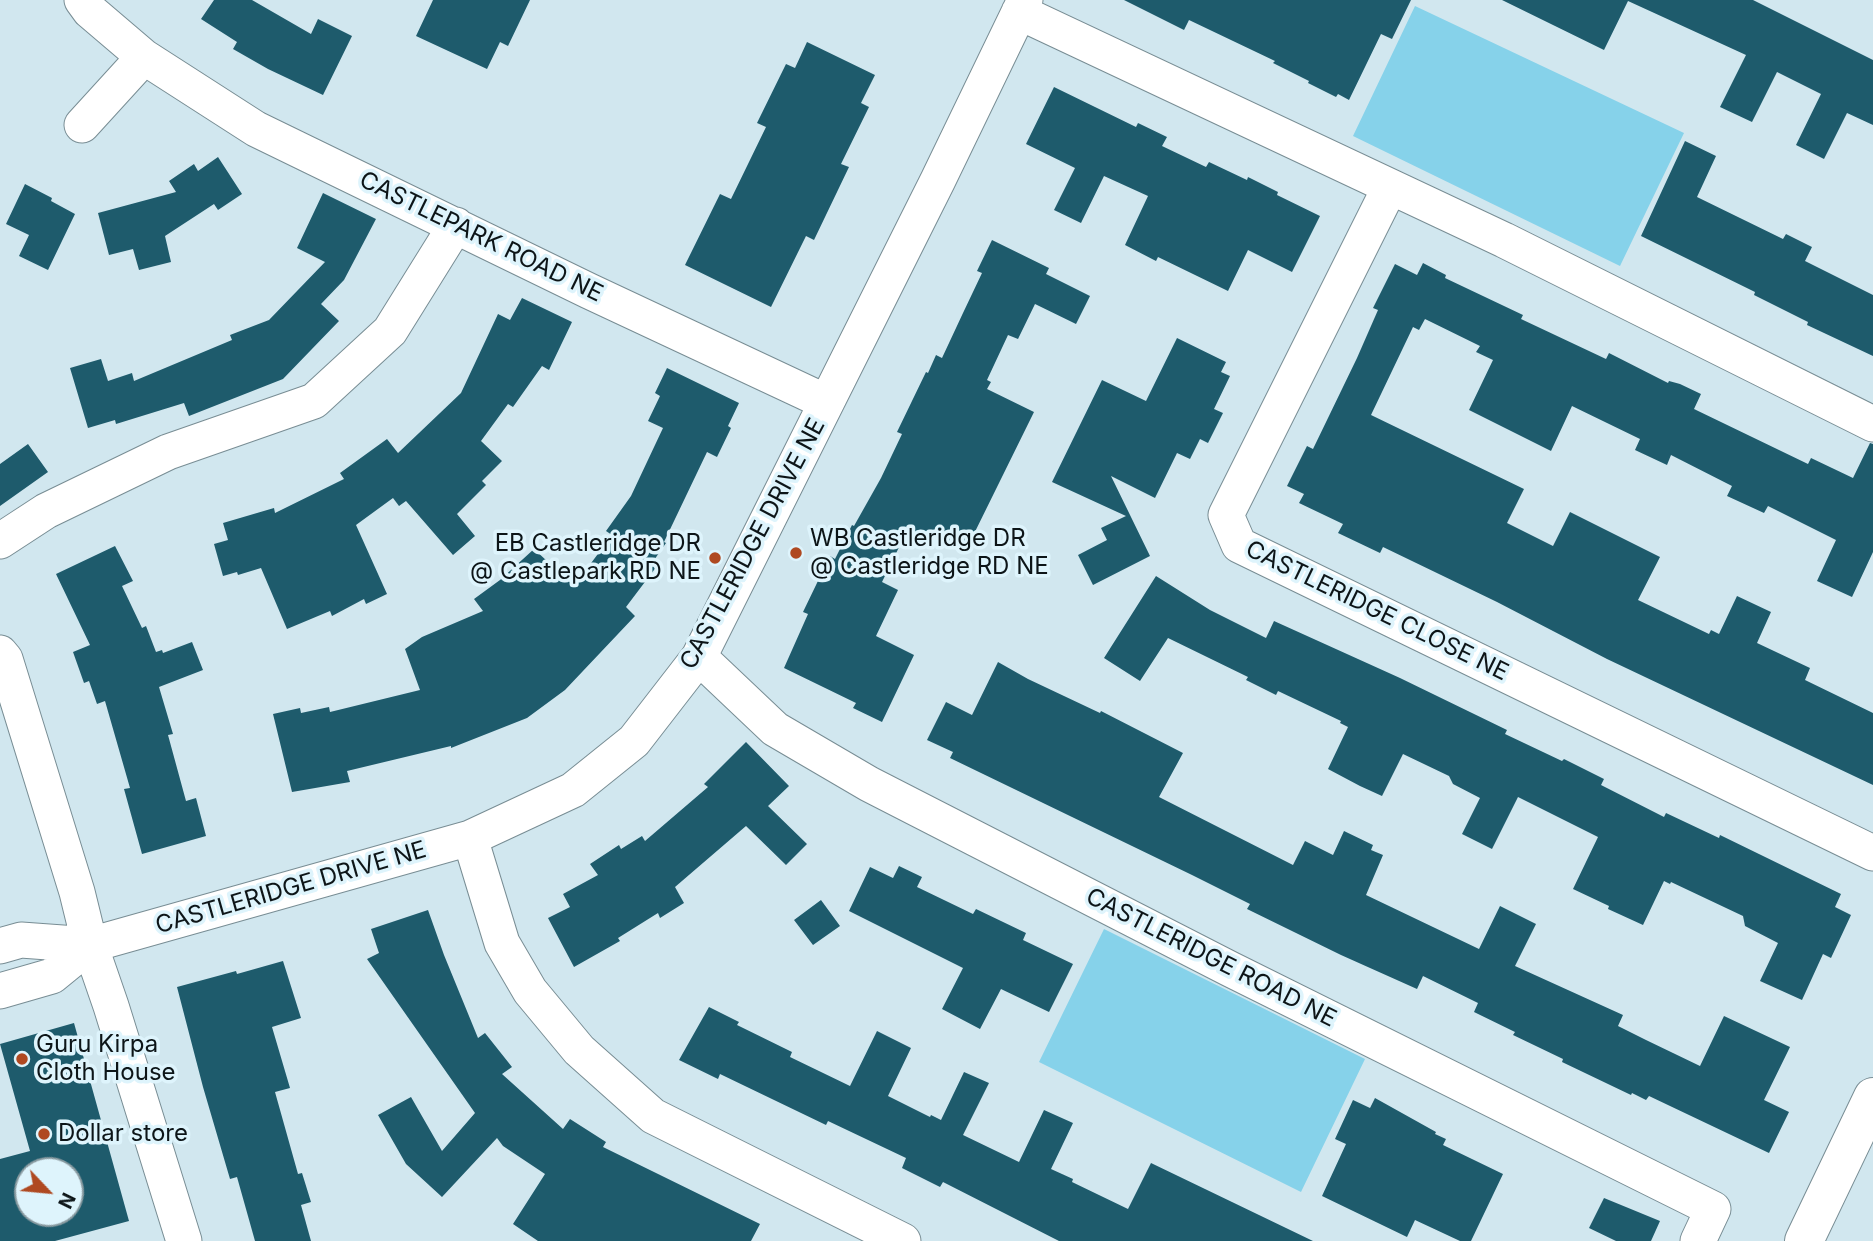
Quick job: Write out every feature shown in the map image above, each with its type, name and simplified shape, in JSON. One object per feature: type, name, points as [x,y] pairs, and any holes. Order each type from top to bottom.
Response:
[{"type":"main road","points":[[1804,1241],[1873,1097]]},
{"type":"street","name":"CASTLEPARK ROAD NE","points":[[82,0],[144,57],[256,129],[589,291],[826,402]]},
{"type":"street","points":[[1023,6],[1390,187],[1504,240],[1873,424]]},
{"type":"street","name":"CASTLERIDGE DRIVE NE","points":[[0,946],[21,940],[90,945],[470,838],[573,790],[634,741],[699,657],[1023,6]]},
{"type":"street","points":[[82,125],[144,57]]},
{"type":"street","name":"CASTLERIDGE CLOSE NE","points":[[1390,187],[1226,515],[1239,545],[1873,853]]},
{"type":"street","points":[[0,541],[46,510],[167,452],[314,401],[390,331],[456,225]]},
{"type":"street","points":[[0,653],[5,659],[77,892],[90,945],[184,1241]]},
{"type":"street","name":"CASTLERIDGE ROAD NE","points":[[699,657],[775,729],[869,784],[1242,975],[1713,1209],[1698,1241]]},
{"type":"street","points":[[470,838],[502,943],[530,991],[579,1050],[653,1116],[860,1232],[902,1241]]},
{"type":"street","name":"CASTLERIDGE DRIVE NE","points":[[0,991],[52,976],[90,945]]},
{"type":"shaded area","points":[[1415,6],[1684,133],[1620,266],[1353,136]]},
{"type":"shaded area","points":[[1104,929],[1365,1059],[1301,1192],[1039,1062]]},
{"type":"building","points":[[214,0],[252,0],[311,34],[318,19],[352,36],[323,95],[233,49],[237,42],[201,19]]},
{"type":"building","points":[[433,0],[530,0],[508,46],[500,42],[487,69],[416,36]]},
{"type":"building","points":[[1124,0],[1411,0],[1392,39],[1381,34],[1349,100],[1338,94],[1336,97],[1308,83],[1309,81],[1273,63],[1275,61],[1189,20],[1184,30]]},
{"type":"building","points":[[1502,0],[1753,0],[1873,60],[1873,125],[1847,113],[1824,159],[1796,145],[1821,94],[1777,72],[1752,122],[1720,107],[1746,55],[1628,1],[1604,50]]},
{"type":"building","points":[[807,42],[875,75],[861,103],[869,107],[841,164],[849,167],[814,240],[806,236],[771,307],[685,265],[720,194],[731,199],[766,127],[757,123],[786,64],[795,68]]},
{"type":"building","points":[[1054,87],[1136,127],[1138,123],[1167,137],[1162,146],[1206,167],[1209,162],[1247,180],[1248,177],[1320,216],[1292,272],[1248,250],[1228,291],[1158,257],[1156,261],[1125,245],[1148,196],[1104,176],[1081,223],[1054,210],[1075,168],[1026,144]]},
{"type":"building","points":[[1685,141],[1716,156],[1697,197],[1783,239],[1786,234],[1812,247],[1805,261],[1873,295],[1873,356],[1807,325],[1808,322],[1754,295],[1755,292],[1641,236]]},
{"type":"building","points":[[218,157],[242,194],[218,210],[214,204],[165,236],[171,262],[139,270],[133,249],[109,255],[98,213],[176,192],[169,181],[194,164],[198,171]]},
{"type":"building","points":[[25,184],[75,214],[48,270],[19,256],[29,235],[6,224]]},
{"type":"building","points":[[323,193],[376,219],[344,280],[321,304],[339,321],[283,379],[189,416],[184,403],[116,424],[115,420],[88,428],[70,368],[101,359],[108,381],[132,373],[134,381],[232,340],[230,335],[269,320],[325,262],[297,248]]},
{"type":"building","points":[[992,240],[1049,268],[1046,274],[1090,296],[1076,324],[1035,304],[1018,339],[1008,335],[987,380],[991,382],[987,389],[1034,412],[965,552],[922,531],[916,542],[904,537],[882,582],[898,590],[876,636],[914,655],[882,722],[853,708],[856,703],[784,668],[808,614],[803,612],[830,556],[835,559],[881,478],[902,434],[897,432],[936,355],[942,358],[982,273],[977,271]]},
{"type":"building","points":[[1423,263],[1446,275],[1445,278],[1523,315],[1521,319],[1606,359],[1609,353],[1668,383],[1680,384],[1701,394],[1694,409],[1808,464],[1811,458],[1853,478],[1870,443],[1873,444],[1873,552],[1852,597],[1817,581],[1836,540],[1768,506],[1764,513],[1727,496],[1732,486],[1671,455],[1667,465],[1635,450],[1640,439],[1572,406],[1551,451],[1469,410],[1493,360],[1476,352],[1480,346],[1425,319],[1419,330],[1413,327],[1371,415],[1524,489],[1507,523],[1553,546],[1570,512],[1660,557],[1638,600],[1709,634],[1711,630],[1719,634],[1737,596],[1771,612],[1757,643],[1810,668],[1805,680],[1873,713],[1873,785],[1607,659],[1383,547],[1380,553],[1338,533],[1343,524],[1299,503],[1304,494],[1287,486],[1307,446],[1313,449],[1357,358],[1378,310],[1373,308],[1395,264],[1417,275]]},
{"type":"building","points":[[522,298],[572,322],[549,370],[542,366],[513,407],[508,404],[481,441],[502,461],[482,481],[486,485],[457,514],[475,536],[453,555],[406,501],[399,506],[393,498],[356,525],[387,594],[366,604],[364,599],[332,616],[330,611],[287,629],[261,568],[238,575],[237,572],[223,576],[214,544],[228,540],[223,523],[274,508],[275,513],[344,479],[340,473],[387,439],[398,453],[461,393],[498,314],[510,320]]},
{"type":"building","points":[[1177,338],[1226,362],[1221,372],[1230,376],[1214,409],[1223,413],[1208,443],[1200,439],[1190,459],[1177,453],[1155,498],[1111,476],[1150,556],[1093,585],[1078,555],[1107,540],[1101,528],[1126,516],[1052,482],[1102,380],[1146,401]]},
{"type":"building","points":[[667,368],[739,403],[717,457],[707,452],[664,542],[666,543],[652,563],[657,566],[626,607],[635,616],[565,690],[527,718],[451,748],[347,771],[350,782],[292,792],[273,714],[300,708],[301,713],[329,707],[330,712],[420,690],[405,649],[422,637],[483,611],[474,599],[534,549],[574,586],[612,535],[606,531],[631,496],[663,428],[648,421],[660,396],[655,393]]},
{"type":"building","points":[[28,444],[48,472],[0,506],[0,464]]},
{"type":"building","points":[[115,546],[133,581],[122,586],[142,628],[146,626],[156,652],[162,650],[163,653],[192,642],[203,670],[159,687],[173,734],[168,735],[186,801],[196,798],[206,836],[142,854],[124,789],[130,788],[105,701],[97,704],[89,681],[84,683],[73,652],[90,645],[56,574]]},
{"type":"building","points":[[1156,576],[1210,610],[1266,638],[1274,621],[1400,678],[1507,730],[1505,734],[1604,779],[1601,785],[1664,817],[1666,813],[1719,838],[1720,835],[1841,894],[1835,907],[1851,915],[1831,958],[1823,954],[1802,1000],[1760,981],[1778,943],[1745,926],[1743,916],[1671,882],[1670,884],[1664,881],[1643,925],[1608,909],[1609,906],[1573,889],[1598,837],[1518,797],[1492,849],[1462,834],[1480,798],[1453,784],[1449,776],[1403,754],[1382,796],[1360,786],[1328,769],[1348,727],[1340,723],[1341,721],[1278,691],[1276,695],[1246,680],[1248,677],[1168,638],[1140,681],[1104,658]]},
{"type":"building","points":[[998,662],[1183,753],[1159,797],[1293,865],[1305,841],[1333,855],[1344,831],[1373,845],[1371,850],[1383,855],[1366,895],[1479,949],[1500,906],[1536,924],[1515,966],[1623,1015],[1618,1026],[1646,1040],[1700,1066],[1724,1016],[1790,1047],[1764,1100],[1789,1112],[1769,1153],[1649,1096],[1646,1100],[1632,1093],[1631,1095],[1562,1062],[1563,1059],[1513,1035],[1515,1032],[1474,1012],[1478,1003],[1423,976],[1417,989],[1341,955],[1247,909],[1250,904],[950,758],[953,752],[927,740],[946,702],[972,715]]},
{"type":"building","points":[[746,742],[789,786],[768,806],[807,844],[786,865],[746,826],[675,887],[684,903],[660,918],[658,913],[618,938],[620,941],[574,967],[548,918],[570,907],[563,894],[598,875],[590,864],[619,845],[621,849],[642,836],[645,841],[708,787],[704,784]]},
{"type":"building","points":[[899,866],[922,877],[917,887],[973,914],[976,909],[1026,933],[1023,940],[1073,964],[1049,1012],[1001,989],[980,1029],[942,1009],[963,968],[849,911],[870,867],[893,878]]},
{"type":"building","points":[[821,900],[840,926],[813,945],[794,920]]},
{"type":"building","points":[[428,910],[478,1038],[485,1033],[512,1067],[502,1074],[563,1129],[570,1119],[606,1142],[603,1147],[760,1224],[751,1241],[538,1241],[513,1224],[545,1174],[503,1146],[497,1138],[442,1197],[406,1164],[378,1115],[411,1097],[442,1151],[475,1113],[367,959],[379,953],[371,929]]},
{"type":"building","points":[[283,961],[301,1018],[272,1027],[290,1088],[275,1092],[298,1174],[302,1173],[311,1202],[301,1205],[311,1241],[255,1241],[237,1177],[230,1179],[177,987]]},
{"type":"building","points":[[709,1007],[739,1022],[737,1025],[792,1052],[790,1057],[850,1086],[877,1031],[911,1048],[888,1096],[941,1120],[964,1072],[989,1083],[963,1135],[1019,1162],[1044,1110],[1073,1123],[1051,1169],[1073,1179],[1072,1182],[1128,1209],[1151,1163],[1313,1241],[1059,1241],[943,1182],[940,1187],[902,1168],[906,1158],[828,1121],[826,1125],[720,1074],[718,1079],[679,1060]]},
{"type":"building","points":[[74,1023],[129,1221],[55,1241],[0,1241],[0,1159],[30,1151],[0,1044]]},
{"type":"building","points":[[1375,1098],[1436,1132],[1435,1134],[1446,1139],[1443,1145],[1503,1174],[1471,1241],[1460,1241],[1415,1220],[1407,1237],[1322,1196],[1346,1144],[1335,1139],[1353,1100],[1370,1108]]},
{"type":"building","points":[[1604,1198],[1660,1221],[1651,1241],[1616,1241],[1589,1228]]},
{"type":"place","name":"WB Castleridge DR @ Castleridge RD NE","points":[[796,553]]},
{"type":"place","name":"EB Castleridge DR @ Castlepark RD NE","points":[[715,558]]},
{"type":"place","name":"Guru Kirpa Cloth House","points":[[22,1059]]},
{"type":"place","name":"Dollar store","points":[[44,1134]]}]
